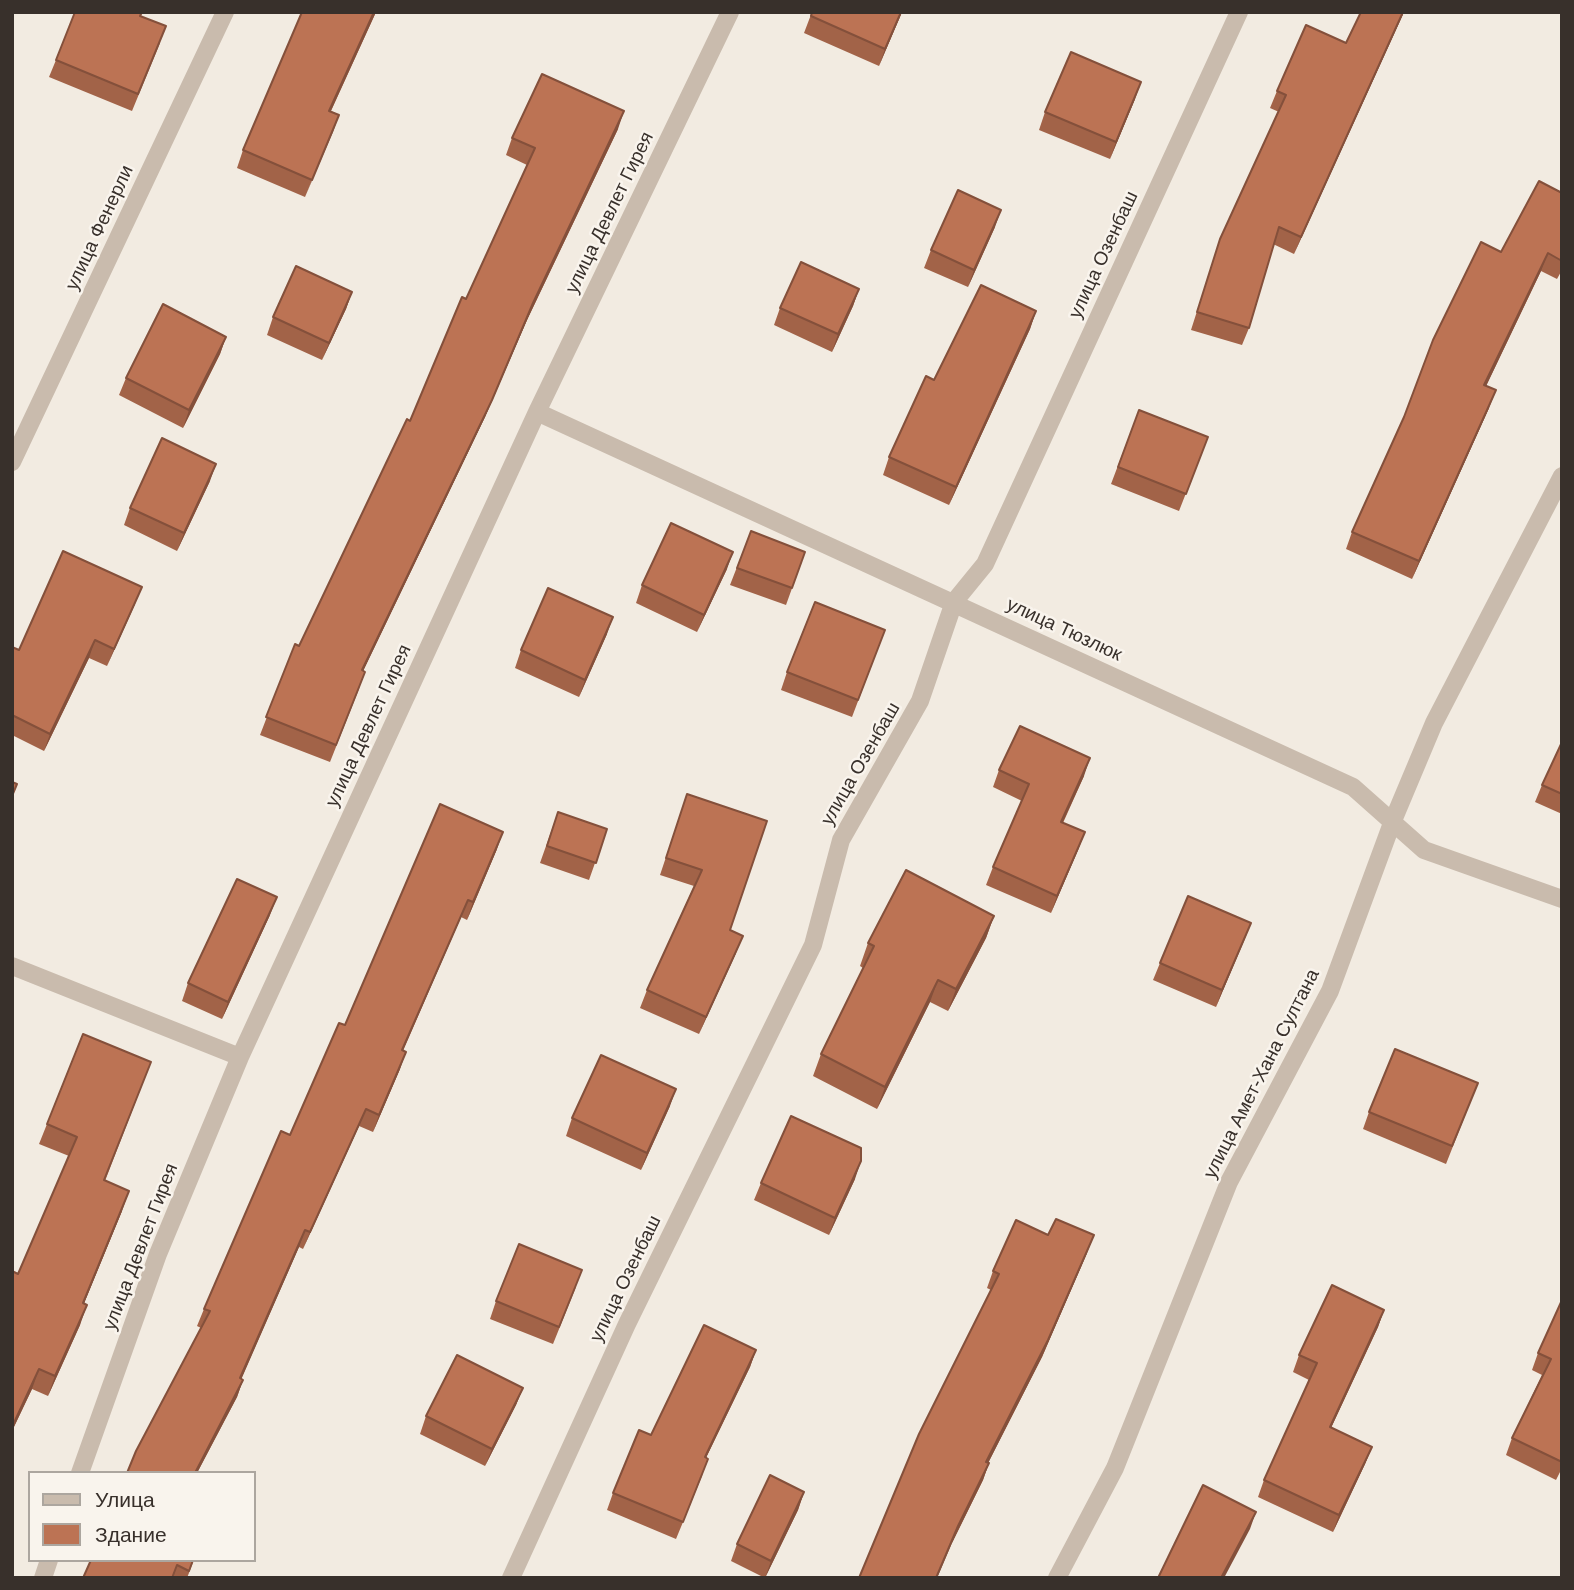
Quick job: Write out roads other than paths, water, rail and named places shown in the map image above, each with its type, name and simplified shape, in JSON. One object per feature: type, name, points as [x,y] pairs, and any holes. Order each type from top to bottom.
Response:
[{"type":"street","name":"улица Фенерли","points":[[12,462],[225,12]]},
{"type":"street","name":"улица Девлет Гирея","points":[[81,1471],[159,1254],[240,1057],[537,412],[730,12]]},
{"type":"street","name":"улица Озенбаш","points":[[511,1578],[627,1324],[813,945],[841,840],[920,702],[954,602],[985,564],[1239,12]]},
{"type":"street","name":"улица Тюзлюк","points":[[537,412],[1353,787],[1424,850],[1562,899]]},
{"type":"street","name":"улица Амет-Хана Султана","points":[[1057,1578],[1115,1468],[1229,1182],[1331,991],[1392,823],[1434,723],[1562,476]]},
{"type":"street","points":[[12,966],[240,1057]]}]
